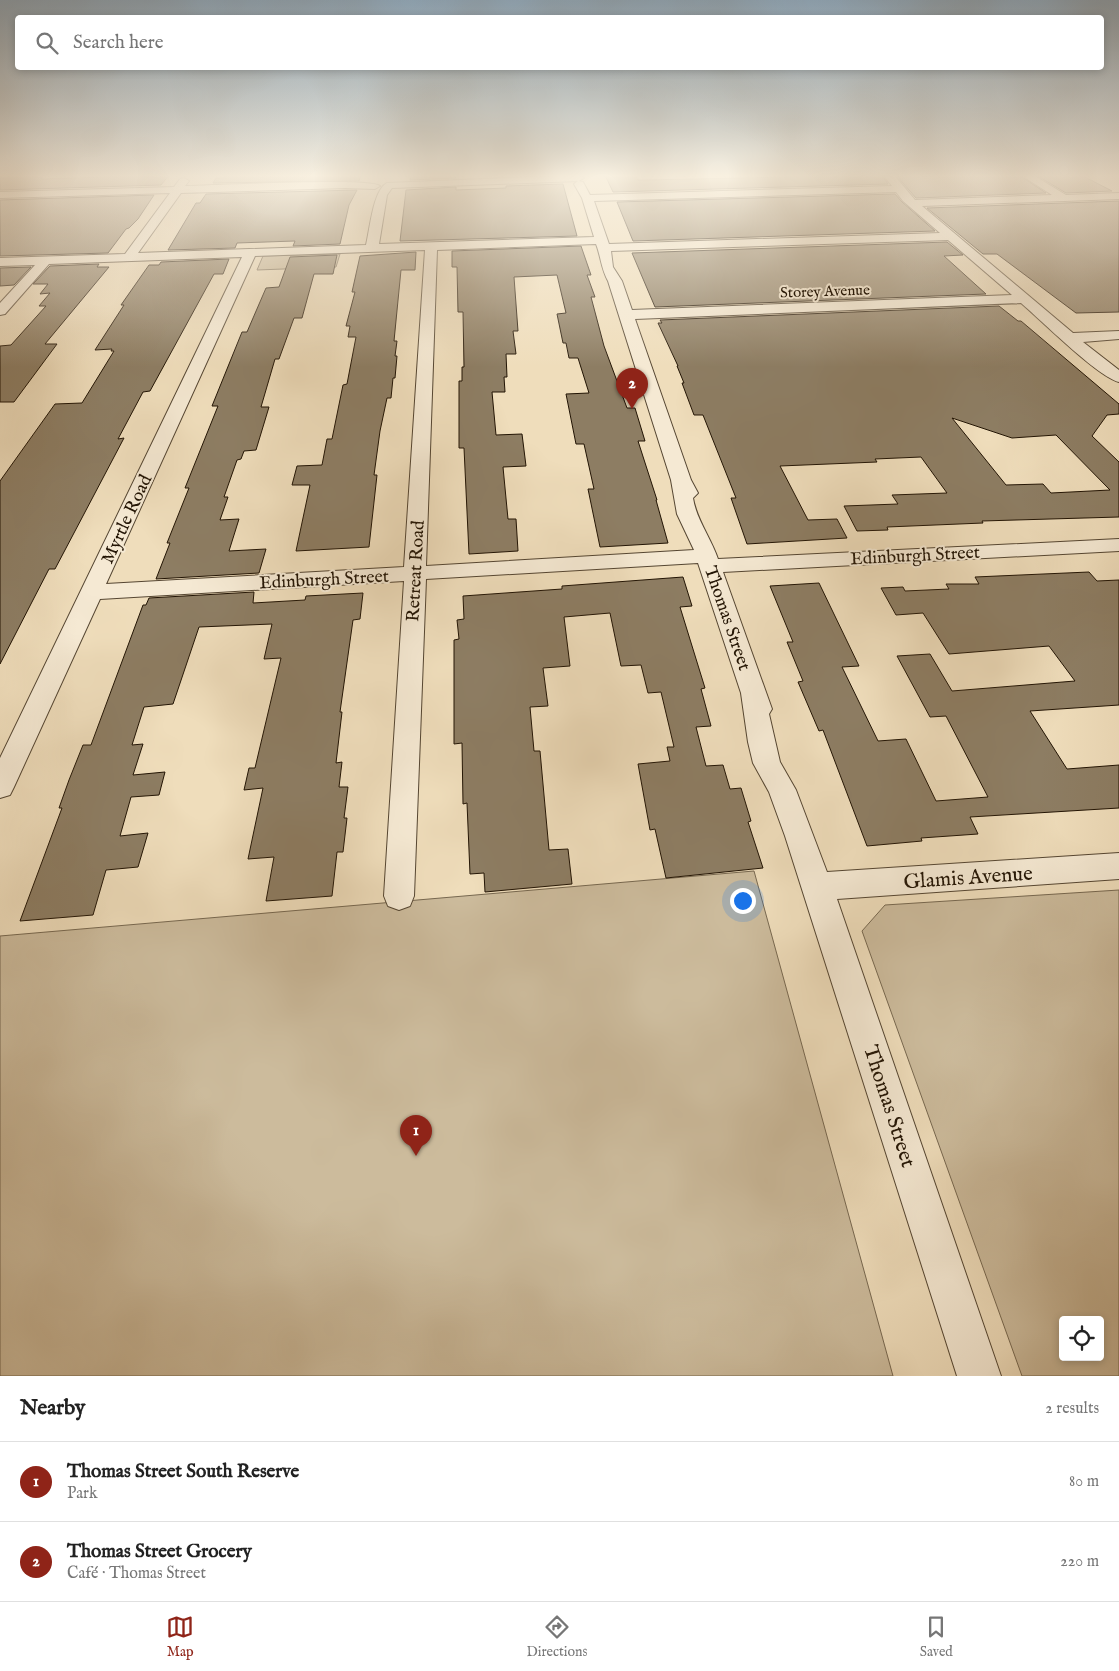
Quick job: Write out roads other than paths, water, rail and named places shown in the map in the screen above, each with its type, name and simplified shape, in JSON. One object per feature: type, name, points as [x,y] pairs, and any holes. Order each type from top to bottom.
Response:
[{"type":"street","points":[[130,256],[142,239]]},
{"type":"street","points":[[372,248],[374,239]]},
{"type":"street","name":"Thomas Street","points":[[601,239],[606,267],[615,282],[681,480],[687,514],[706,555],[753,694],[761,742],[767,763],[782,790],[800,836],[979,1376]]},
{"type":"street","points":[[0,262],[431,246],[604,248],[857,239]]},
{"type":"street","points":[[954,239],[1093,358],[1119,377]]},
{"type":"street","name":"Retreat Road","points":[[399,896],[431,246]]},
{"type":"street","name":"Myrtle Road","points":[[0,787],[251,252]]},
{"type":"street","points":[[0,310],[47,259]]},
{"type":"street","name":"Storey Avenue","points":[[626,315],[1025,299]]},
{"type":"street","points":[[1071,338],[1119,335]]},
{"type":"street","name":"Edinburgh Street","points":[[92,592],[706,555],[1119,545]]},
{"type":"street","name":"Glamis Avenue","points":[[817,887],[1119,866]]},
{"type":"place","name":"Thomas Street Grocery","points":[[632,409]]},
{"type":"place","name":"Thomas Street South Reserve","points":[[416,1156]]}]
